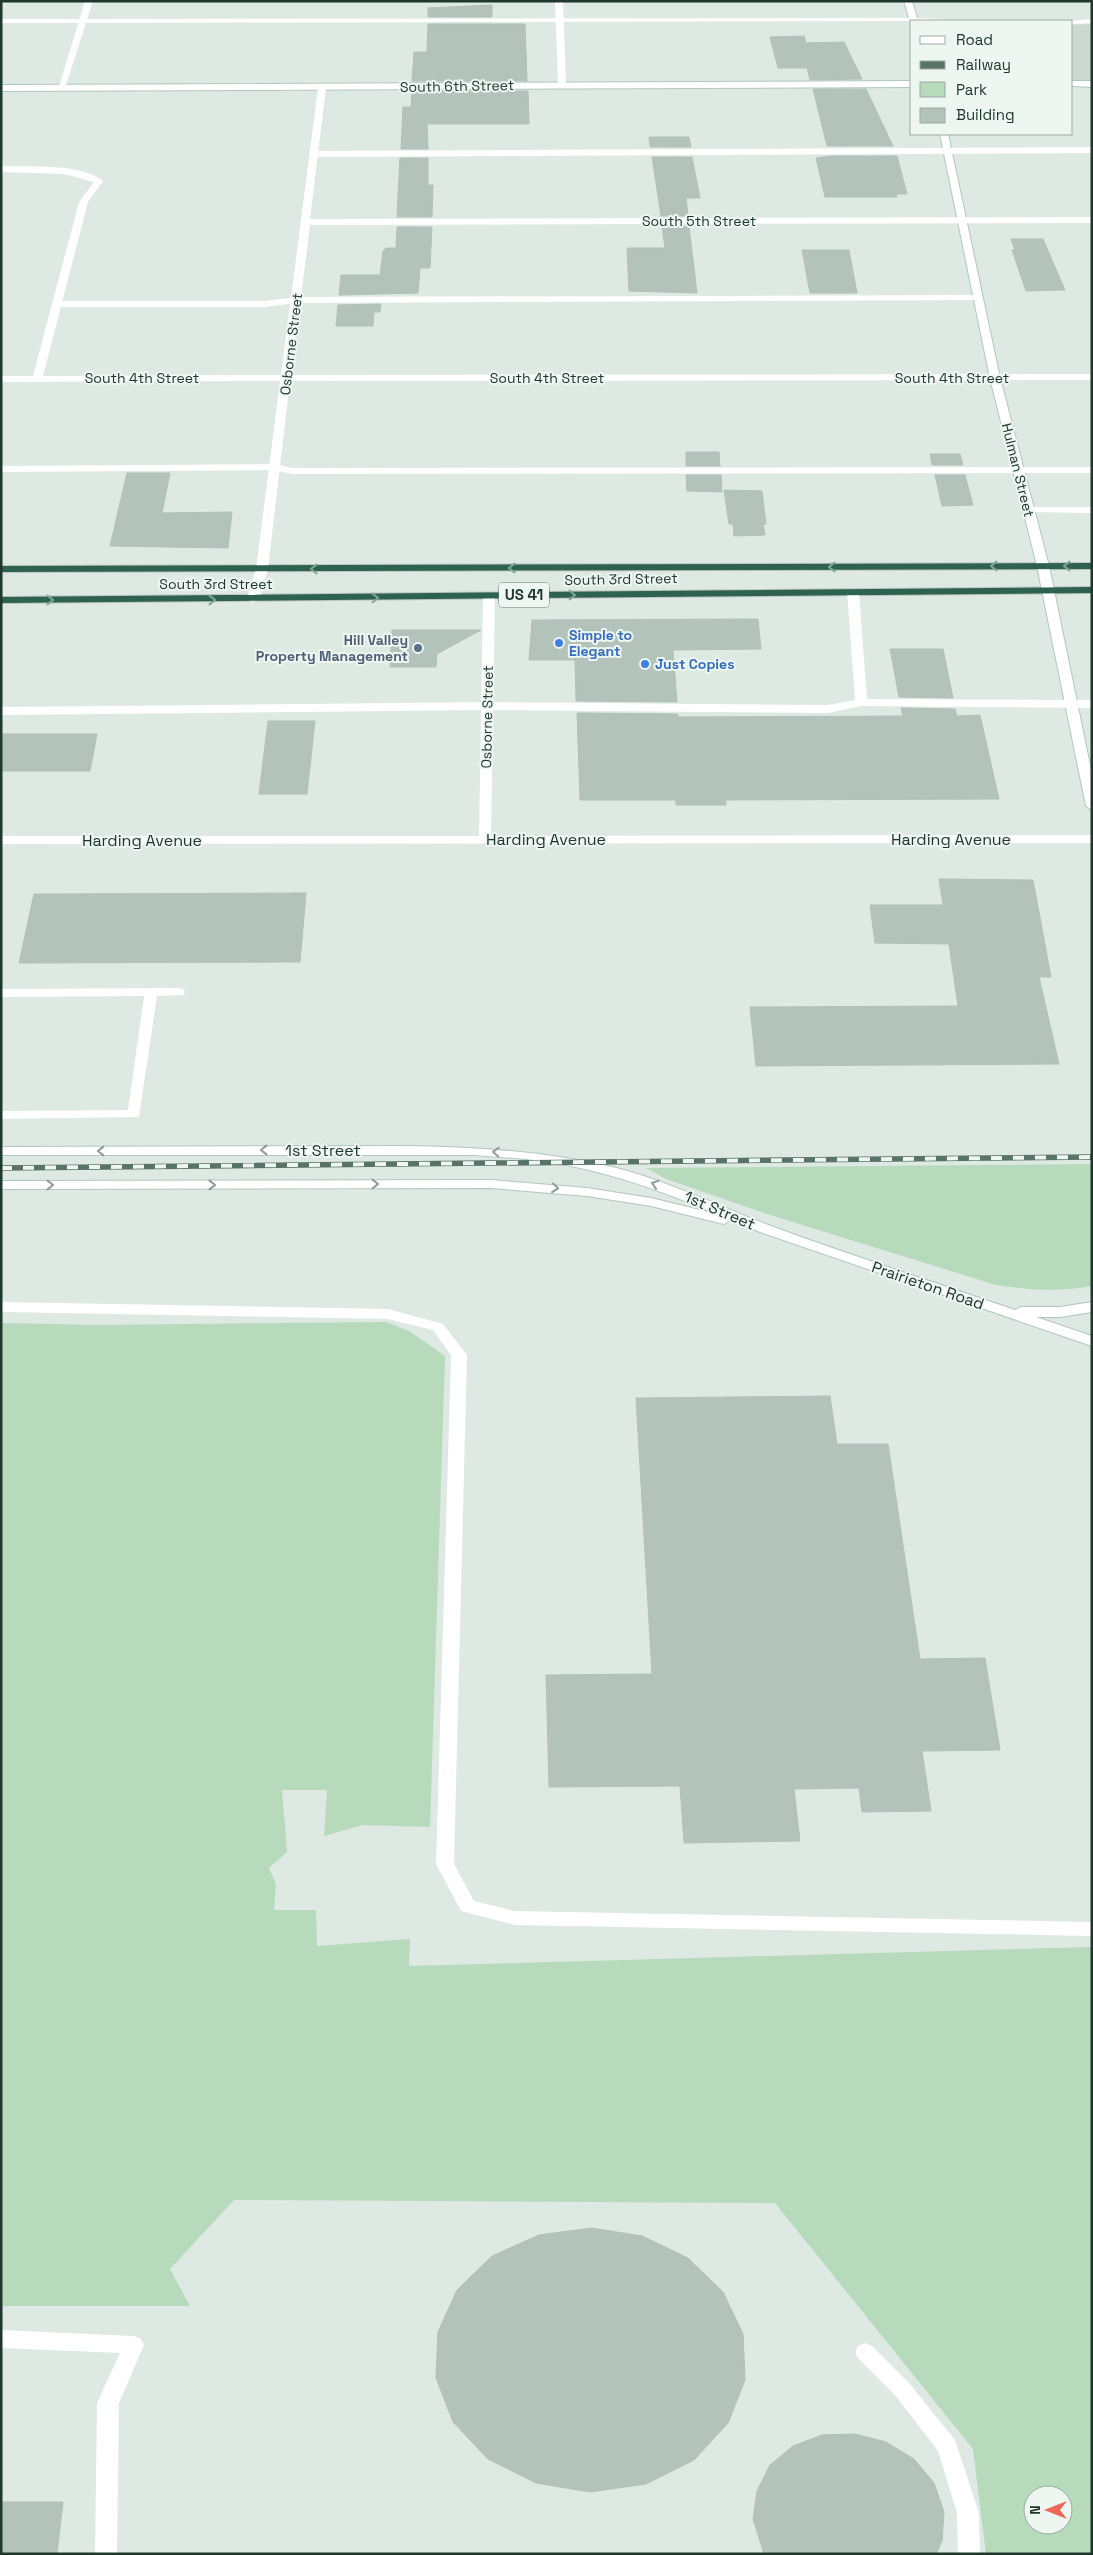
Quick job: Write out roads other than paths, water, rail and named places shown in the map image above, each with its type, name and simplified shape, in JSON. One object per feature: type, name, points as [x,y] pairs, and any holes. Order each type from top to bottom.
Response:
[{"type":"highway","name":"South 3rd Street","points":[[1,570],[1092,566]]},
{"type":"highway","name":"South 3rd Street","points":[[1,600],[1092,590]]},
{"type":"street","points":[[61,88],[89,1]]},
{"type":"street","points":[[559,1],[562,85]]},
{"type":"street","points":[[908,1],[914,20]]},
{"type":"street","points":[[1,21],[910,21]]},
{"type":"street","points":[[1073,22],[1092,21]]},
{"type":"street","name":"South 6th Street","points":[[1,88],[910,84]]},
{"type":"street","points":[[1073,84],[1092,84]]},
{"type":"street","name":"Osborne Street","points":[[253,599],[262,569],[322,88]]},
{"type":"street","name":"Hulman Street","points":[[944,135],[995,378],[1043,566],[1092,806]]},
{"type":"street","points":[[314,154],[1092,150]]},
{"type":"street","points":[[1,170],[48,170],[84,174],[99,181],[84,202],[37,379]]},
{"type":"street","name":"South 5th Street","points":[[306,222],[1092,220]]},
{"type":"street","points":[[57,304],[265,304],[296,300],[979,298]]},
{"type":"street","name":"South 4th Street","points":[[1,379],[1092,377]]},
{"type":"street","points":[[1,469],[275,467],[292,471],[1092,470]]},
{"type":"street","points":[[1028,510],[1092,510]]},
{"type":"street","points":[[853,592],[860,702]]},
{"type":"street","name":"Osborne Street","points":[[485,839],[489,596]]},
{"type":"street","points":[[1,711],[487,706],[828,709],[860,702],[1092,704]]},
{"type":"street","name":"Harding Avenue","points":[[1,840],[1092,839]]},
{"type":"street","points":[[1,1115],[134,1114],[151,992]]},
{"type":"street","points":[[1,993],[178,992]]},
{"type":"street","name":"1st Street","points":[[1,1151],[405,1150],[509,1153],[576,1164],[636,1178],[668,1188],[765,1230]]},
{"type":"street","name":"1st Street","points":[[1,1186],[426,1183],[538,1186],[651,1202],[765,1230]]},
{"type":"street","name":"Prairieton Road","points":[[765,1230],[1092,1341]]},
{"type":"street","points":[[1,1307],[388,1314],[438,1327],[459,1355],[445,1864],[468,1906],[515,1918],[1092,1929]]},
{"type":"street","points":[[1009,1313],[1060,1312],[1092,1307]]},
{"type":"street","points":[[1,2339],[134,2345],[108,2403],[106,2554]]},
{"type":"street","points":[[865,2352],[902,2390],[946,2447],[968,2513],[968,2554]]},
{"type":"railway","points":[[1,1168],[1092,1157]]},
{"type":"place","name":"Simple to Elegant","points":[[559,643]]},
{"type":"place","name":"Hill Valley Property Management","points":[[418,648]]},
{"type":"place","name":"Just Copies","points":[[645,664]]}]
